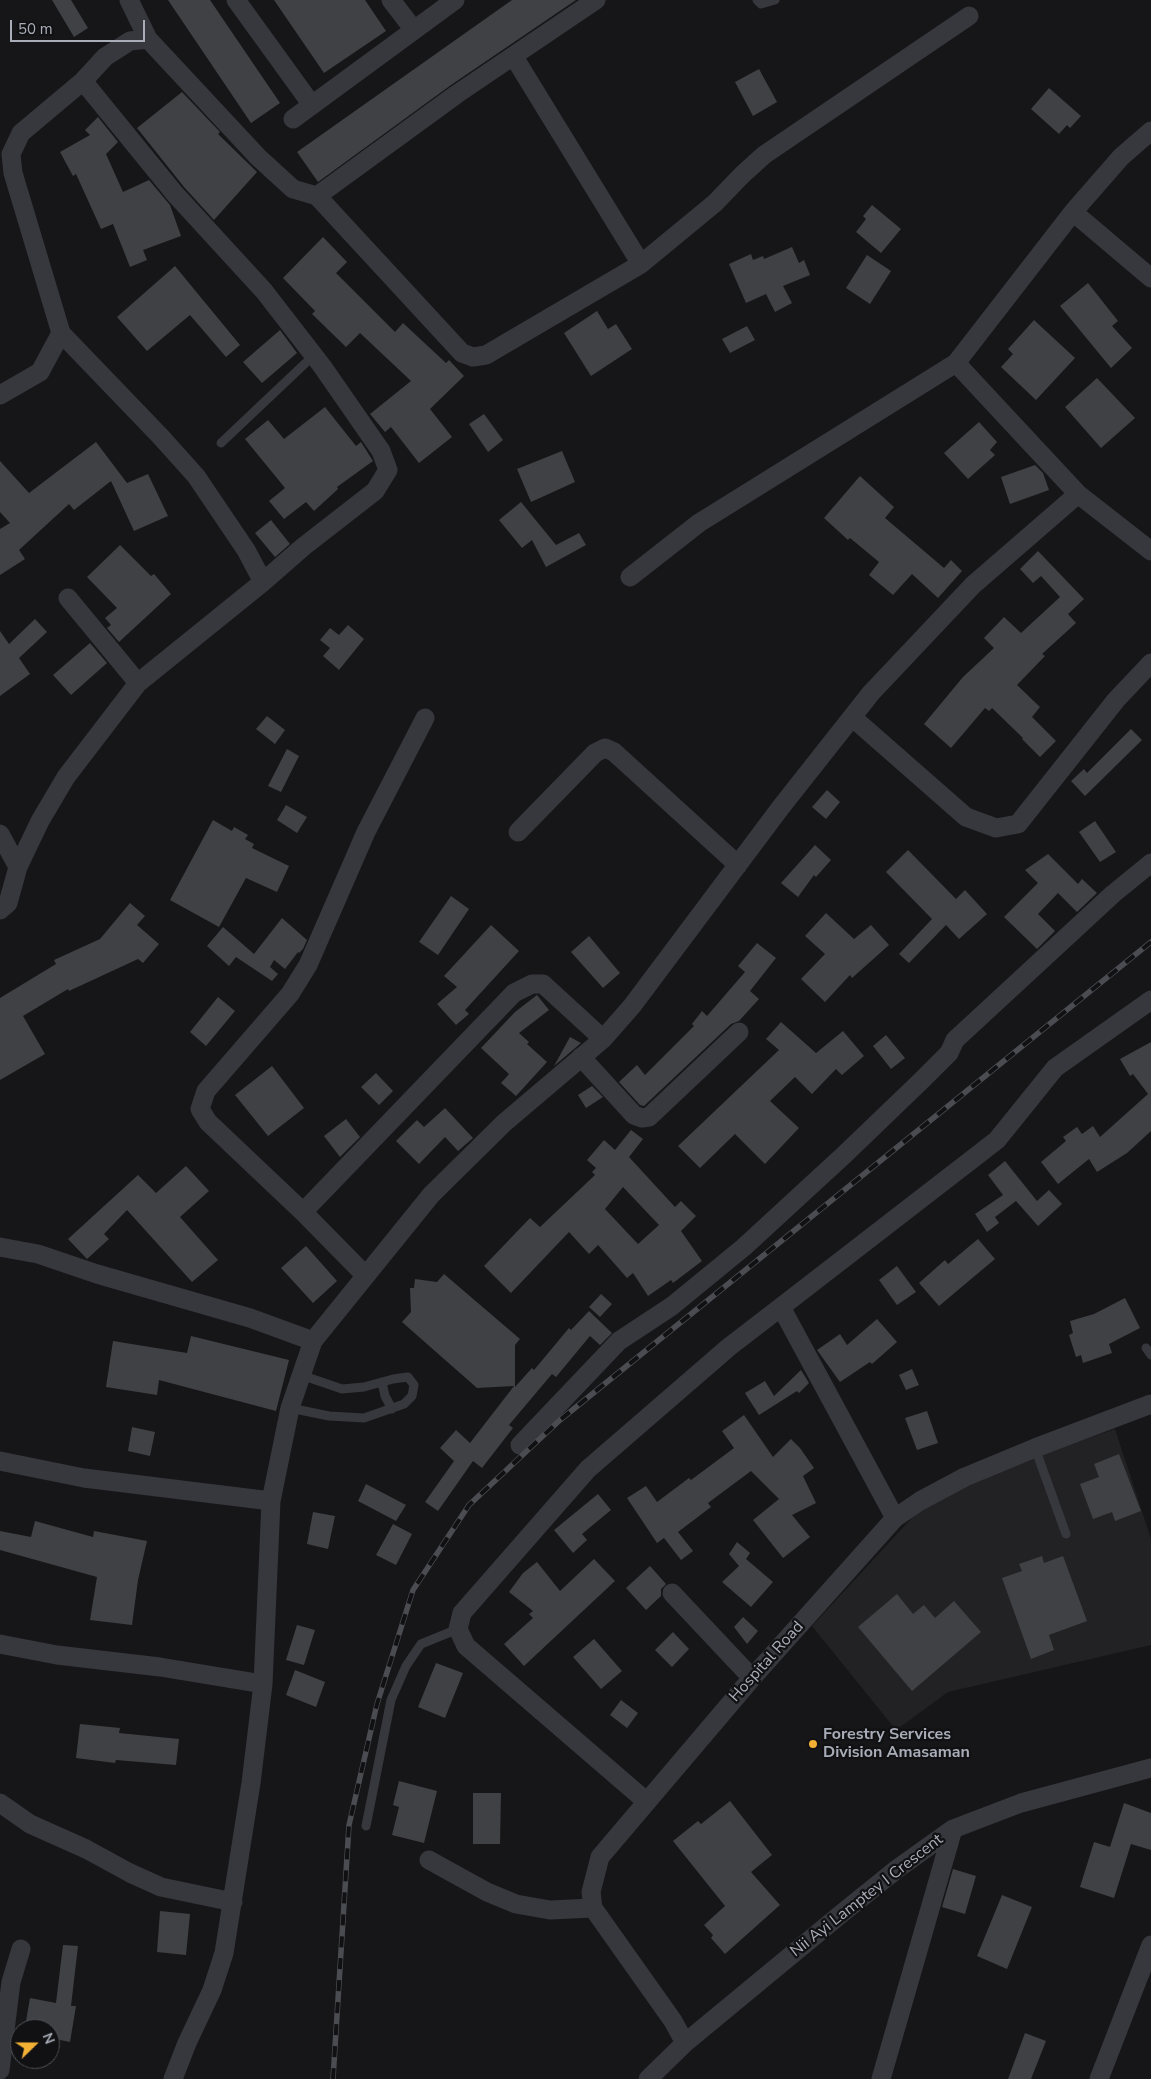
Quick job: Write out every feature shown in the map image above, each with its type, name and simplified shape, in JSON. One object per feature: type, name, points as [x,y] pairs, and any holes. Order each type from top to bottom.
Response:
[{"type":"street","points":[[129,0],[148,39],[258,157],[293,189],[317,196],[462,353],[473,357],[486,355],[641,264],[715,204],[764,155],[969,16]]},
{"type":"street","points":[[236,0],[312,105]]},
{"type":"street","points":[[391,0],[414,30]]},
{"type":"street","points":[[293,119],[455,0]]},
{"type":"street","points":[[317,196],[458,94],[596,0]]},
{"type":"street","points":[[148,39],[130,41],[105,57],[83,81],[22,134],[10,154],[13,174],[61,333],[196,476],[246,550],[263,582]]},
{"type":"street","points":[[514,56],[641,264]]},
{"type":"street","points":[[0,910],[8,903],[18,867],[40,821],[66,777],[138,683],[374,491],[388,470],[381,451],[314,355],[264,291],[175,194],[83,81]]},
{"type":"street","points":[[630,577],[699,523],[956,363],[1073,212],[1120,157],[1151,131]]},
{"type":"street","points":[[1073,212],[1151,278]]},
{"type":"street","points":[[0,395],[40,372],[61,333]]},
{"type":"street","points":[[956,363],[1078,494],[1151,550]]},
{"type":"street","points":[[173,2079],[186,2043],[212,1990],[224,1953],[252,1783],[263,1684],[272,1501],[290,1408],[313,1341],[431,1195],[504,1123],[534,1100],[603,1039],[632,1006],[871,693],[973,585],[1078,494]]},
{"type":"street","points":[[68,598],[138,683]]},
{"type":"street","points":[[852,717],[966,817],[996,828],[1018,824],[1116,700],[1151,663]]},
{"type":"street","points":[[365,1275],[303,1212],[208,1122],[200,1109],[206,1091],[290,994],[308,965],[366,832],[425,718]]},
{"type":"street","points":[[518,832],[595,753],[605,748],[614,752],[738,865]]},
{"type":"street","points":[[0,834],[18,867]]},
{"type":"street","points":[[520,1445],[619,1341],[672,1306],[744,1247],[844,1155],[949,1053],[955,1040],[1113,894],[1151,863]]},
{"type":"street","points":[[303,1212],[514,993],[532,984],[543,984],[603,1039]]},
{"type":"street","points":[[647,1802],[466,1646],[458,1629],[462,1613],[588,1470],[729,1347],[997,1140],[1055,1068],[1151,1000]]},
{"type":"street","points":[[581,1057],[634,1115],[642,1118],[649,1116],[739,1032]]},
{"type":"street","points":[[0,1247],[38,1254],[97,1274],[250,1318],[313,1341]]},
{"type":"street","points":[[781,1307],[895,1518]]},
{"type":"street","name":"Hospital Road","points":[[592,1908],[591,1892],[600,1857],[752,1678],[895,1518],[920,1501],[965,1477],[1151,1404]]},
{"type":"street","points":[[0,1461],[84,1478],[272,1501]]},
{"type":"street","points":[[672,1593],[752,1678]]},
{"type":"street","points":[[0,1644],[57,1656],[160,1667],[263,1684]]},
{"type":"street","name":"Nii Ayi Lamptey I Crescent","points":[[648,2079],[685,2043],[897,1869],[953,1829],[1021,1804],[1151,1768]]},
{"type":"street","points":[[0,1803],[30,1824],[86,1849],[130,1873],[161,1887],[233,1902]]},
{"type":"street","points":[[881,2079],[953,1829]]},
{"type":"street","points":[[429,1860],[487,1892],[516,1904],[550,1910],[592,1908],[672,2021],[685,2043]]},
{"type":"street","points":[[1099,2079],[1151,1945]]},
{"type":"street","points":[[0,2070],[11,1982],[21,1949]]},
{"type":"lane","points":[[757,0],[762,4],[775,0]]},
{"type":"lane","points":[[221,443],[314,355]]},
{"type":"lane","points":[[290,1408],[329,1416],[364,1418],[404,1404],[412,1396],[414,1385],[408,1377],[364,1387],[342,1389],[301,1375]]},
{"type":"lane","points":[[382,1382],[385,1396],[392,1409]]},
{"type":"lane","points":[[1035,1448],[1066,1534]]},
{"type":"lane","points":[[366,1826],[391,1700],[406,1666],[421,1644],[458,1629]]},
{"type":"shaded area","points":[[1115,1429],[1151,1539],[1151,1645],[948,1692],[896,1730],[812,1626],[922,1507],[951,1486]]},
{"type":"building","points":[[52,0],[71,0],[88,28],[74,37]]},
{"type":"building","points":[[168,0],[210,0],[280,103],[251,123]]},
{"type":"building","points":[[274,0],[365,0],[386,31],[324,73]]},
{"type":"building","points":[[512,0],[576,0],[451,85],[318,182],[297,152]]},
{"type":"building","points":[[759,69],[777,102],[753,116],[735,82]]},
{"type":"building","points":[[1049,88],[1081,116],[1070,128],[1067,125],[1059,134],[1031,109]]},
{"type":"building","points":[[182,92],[220,132],[218,134],[257,172],[214,220],[184,187],[137,128]]},
{"type":"building","points":[[98,117],[118,142],[106,154],[123,192],[149,180],[170,205],[181,236],[143,250],[147,260],[130,267],[113,224],[101,229],[76,174],[73,176],[60,152],[90,135],[85,130]]},
{"type":"building","points":[[872,205],[901,229],[881,253],[856,232],[866,219],[863,216]]},
{"type":"building","points":[[323,237],[347,262],[336,273],[395,332],[403,323],[446,363],[449,360],[464,376],[430,409],[452,437],[419,463],[391,427],[385,432],[370,414],[411,381],[360,333],[346,347],[312,314],[315,311],[283,278]]},
{"type":"building","points":[[792,247],[799,263],[804,260],[810,275],[783,286],[792,303],[775,312],[766,294],[746,303],[729,264],[751,254],[753,260],[763,256],[764,259]]},
{"type":"building","points":[[867,255],[891,271],[870,304],[846,288]]},
{"type":"building","points":[[175,266],[240,345],[226,357],[190,315],[147,351],[117,317]]},
{"type":"building","points":[[1088,283],[1118,321],[1112,326],[1132,348],[1111,368],[1060,306]]},
{"type":"building","points":[[597,311],[608,329],[616,324],[632,349],[591,376],[564,333]]},
{"type":"building","points":[[1034,320],[1075,358],[1036,400],[1001,367],[1013,354],[1008,349]]},
{"type":"building","points":[[747,326],[755,340],[730,353],[722,339]]},
{"type":"building","points":[[280,330],[297,353],[262,383],[243,362]]},
{"type":"building","points":[[1097,378],[1135,418],[1101,448],[1065,407]]},
{"type":"building","points":[[325,407],[356,446],[361,442],[373,461],[337,487],[338,489],[314,511],[306,502],[284,519],[269,501],[285,488],[245,439],[268,420],[284,439]]},
{"type":"building","points":[[484,414],[503,440],[488,452],[469,424]]},
{"type":"building","points":[[979,422],[997,442],[990,450],[995,455],[968,479],[944,453]]},
{"type":"building","points":[[96,442],[127,483],[148,474],[168,516],[134,531],[111,481],[74,510],[69,504],[19,550],[25,559],[0,575],[0,529],[10,523],[0,512],[0,461],[29,493]]},
{"type":"building","points":[[562,451],[575,482],[531,502],[517,469]]},
{"type":"building","points":[[1035,465],[1043,473],[1049,490],[1010,504],[1001,477]]},
{"type":"building","points":[[860,476],[894,507],[885,518],[944,568],[951,560],[962,571],[938,598],[912,574],[893,595],[869,575],[879,562],[850,538],[848,540],[824,518]]},
{"type":"building","points":[[521,502],[556,545],[579,533],[586,545],[546,567],[532,540],[522,548],[499,520]]},
{"type":"building","points":[[271,520],[290,544],[275,557],[255,533]]},
{"type":"building","points":[[120,545],[151,576],[154,574],[171,594],[119,642],[107,628],[111,625],[105,618],[117,608],[87,577]]},
{"type":"building","points":[[1038,551],[1084,599],[1068,614],[1076,623],[1042,654],[1045,656],[1017,685],[1040,707],[1032,717],[1056,741],[1040,757],[992,708],[989,711],[985,708],[951,748],[924,724],[963,677],[994,648],[984,638],[1004,617],[1021,633],[1060,597],[1041,576],[1033,583],[1020,569]]},
{"type":"building","points":[[35,619],[47,632],[19,658],[30,674],[0,696],[0,631],[9,644]]},
{"type":"building","points":[[348,625],[364,639],[339,670],[323,656],[330,648],[320,640],[330,628],[339,635]]},
{"type":"building","points":[[90,643],[107,663],[71,695],[53,675]]},
{"type":"building","points":[[267,716],[285,730],[275,744],[256,729]]},
{"type":"building","points":[[1131,729],[1142,740],[1085,796],[1071,781],[1084,769],[1087,773]]},
{"type":"building","points":[[287,749],[299,756],[281,792],[268,786]]},
{"type":"building","points":[[827,790],[840,802],[826,819],[812,807]]},
{"type":"building","points":[[286,805],[307,817],[297,833],[277,820]]},
{"type":"building","points":[[213,820],[232,831],[234,827],[248,835],[245,839],[254,844],[252,848],[289,866],[277,892],[246,878],[219,927],[170,900]]},
{"type":"building","points":[[1095,821],[1116,852],[1100,862],[1079,832]]},
{"type":"building","points":[[815,845],[831,860],[816,877],[814,875],[798,897],[781,883]]},
{"type":"building","points":[[908,850],[956,899],[965,890],[987,914],[959,939],[946,925],[909,963],[899,954],[932,919],[886,872]]},
{"type":"building","points":[[1048,854],[1078,884],[1082,879],[1097,893],[1077,912],[1058,893],[1038,914],[1055,931],[1037,949],[1004,917],[1038,883],[1025,870]]},
{"type":"building","points":[[451,896],[469,909],[438,955],[419,942]]},
{"type":"building","points":[[130,903],[145,916],[137,925],[159,944],[143,963],[138,959],[69,991],[68,989],[23,1016],[45,1054],[0,1080],[0,998],[56,964],[54,960],[100,939]]},
{"type":"building","points":[[826,913],[854,939],[871,925],[889,945],[852,978],[850,975],[825,1002],[801,979],[825,954],[805,936]]},
{"type":"building","points":[[282,918],[307,940],[303,949],[298,952],[285,969],[274,960],[270,967],[278,974],[272,981],[236,957],[229,966],[207,946],[223,927],[254,954]]},
{"type":"building","points":[[491,925],[519,951],[465,1010],[469,1014],[456,1025],[437,1004],[457,987],[444,976]]},
{"type":"building","points":[[589,936],[620,973],[603,988],[571,952]]},
{"type":"building","points":[[757,943],[776,958],[750,991],[759,999],[739,1021],[731,1024],[644,1106],[640,1105],[619,1082],[637,1065],[645,1075],[694,1026],[692,1024],[702,1011],[707,1016],[745,972],[738,966]]},
{"type":"building","points":[[537,995],[549,1010],[519,1033],[529,1042],[527,1044],[547,1062],[516,1096],[501,1083],[509,1074],[481,1048],[515,1012]]},
{"type":"building","points":[[218,997],[235,1011],[206,1046],[190,1032]]},
{"type":"building","points":[[781,1022],[816,1053],[843,1031],[864,1056],[842,1075],[836,1069],[812,1094],[795,1077],[770,1101],[799,1128],[765,1164],[735,1134],[700,1168],[678,1146],[779,1050],[766,1039]]},
{"type":"building","points":[[886,1035],[905,1058],[891,1069],[873,1046]]},
{"type":"building","points":[[570,1037],[581,1043],[554,1066]]},
{"type":"building","points":[[1151,1042],[1151,1131],[1127,1153],[1097,1172],[1089,1159],[1058,1184],[1041,1162],[1066,1141],[1063,1137],[1077,1127],[1082,1134],[1093,1126],[1100,1137],[1148,1094],[1133,1074],[1130,1076],[1120,1059]]},
{"type":"building","points":[[272,1066],[304,1108],[268,1136],[235,1095]]},
{"type":"building","points":[[376,1073],[393,1091],[379,1105],[361,1087]]},
{"type":"building","points":[[592,1086],[603,1097],[586,1108],[578,1095]]},
{"type":"building","points":[[445,1108],[473,1138],[458,1151],[445,1137],[419,1164],[396,1141],[417,1120],[424,1127]]},
{"type":"building","points":[[346,1119],[360,1137],[340,1157],[324,1136]]},
{"type":"building","points":[[631,1130],[643,1139],[629,1157],[675,1207],[681,1201],[696,1216],[681,1231],[702,1261],[673,1283],[671,1280],[648,1296],[633,1273],[627,1278],[598,1245],[589,1254],[569,1232],[511,1293],[484,1266],[530,1218],[540,1227],[595,1175],[592,1172],[596,1168],[587,1160],[604,1140],[615,1150]],"holes":[[[623,1187],[659,1225],[638,1244],[605,1209]]]},
{"type":"building","points":[[1005,1161],[1037,1201],[1049,1190],[1062,1204],[1038,1226],[1016,1201],[995,1217],[999,1223],[987,1232],[975,1214],[1003,1195],[988,1175]]},
{"type":"building","points":[[186,1166],[209,1191],[180,1217],[218,1260],[192,1282],[127,1210],[104,1234],[109,1239],[87,1259],[68,1239],[138,1175],[156,1193]]},
{"type":"building","points":[[978,1239],[995,1259],[939,1306],[919,1283],[945,1260],[948,1264]]},
{"type":"building","points":[[306,1246],[337,1281],[313,1303],[281,1268]]},
{"type":"building","points":[[897,1266],[916,1292],[897,1305],[879,1280]]},
{"type":"building","points":[[444,1274],[520,1339],[515,1345],[515,1387],[532,1368],[534,1370],[569,1328],[571,1330],[589,1311],[612,1333],[600,1345],[590,1336],[556,1377],[552,1374],[509,1425],[513,1428],[482,1468],[473,1461],[438,1511],[425,1502],[454,1461],[440,1448],[456,1430],[470,1443],[514,1386],[477,1388],[402,1322],[411,1312],[410,1288],[414,1288],[415,1279],[437,1282]]},
{"type":"building","points":[[601,1294],[612,1304],[600,1317],[589,1307]]},
{"type":"building","points":[[1125,1298],[1140,1328],[1109,1344],[1112,1353],[1083,1363],[1081,1355],[1076,1357],[1069,1335],[1073,1333],[1070,1321],[1094,1314]]},
{"type":"building","points":[[877,1319],[897,1342],[872,1364],[870,1362],[840,1382],[817,1350],[840,1334],[847,1345]]},
{"type":"building","points":[[191,1336],[289,1360],[276,1411],[159,1380],[157,1395],[106,1387],[113,1341],[187,1353]]},
{"type":"building","points":[[912,1369],[919,1385],[906,1390],[899,1375]]},
{"type":"building","points":[[801,1370],[809,1383],[799,1393],[797,1391],[759,1415],[745,1393],[765,1381],[774,1396]]},
{"type":"building","points":[[927,1411],[938,1443],[917,1450],[905,1418]]},
{"type":"building","points":[[744,1415],[773,1457],[791,1439],[814,1468],[803,1476],[816,1503],[792,1515],[810,1537],[783,1558],[753,1520],[779,1499],[751,1471],[708,1503],[711,1507],[678,1532],[693,1551],[681,1560],[664,1538],[657,1543],[627,1498],[646,1486],[657,1502],[689,1478],[691,1480],[734,1448],[722,1431]]},
{"type":"building","points":[[132,1427],[155,1432],[150,1456],[128,1451]]},
{"type":"building","points":[[1119,1454],[1141,1511],[1115,1521],[1112,1512],[1093,1519],[1080,1484],[1099,1477],[1094,1464]]},
{"type":"building","points":[[366,1484],[406,1505],[396,1521],[358,1501]]},
{"type":"building","points":[[598,1494],[611,1510],[582,1534],[587,1540],[573,1553],[554,1530]]},
{"type":"building","points":[[313,1512],[335,1516],[328,1549],[307,1544]]},
{"type":"building","points":[[35,1521],[93,1537],[94,1531],[147,1541],[138,1580],[132,1625],[90,1620],[97,1577],[0,1550],[0,1531],[31,1537]]},
{"type":"building","points":[[393,1524],[412,1534],[396,1565],[376,1555]]},
{"type":"building","points":[[737,1542],[750,1553],[746,1559],[773,1582],[751,1607],[722,1582],[739,1566],[729,1554]]},
{"type":"building","points":[[1042,1556],[1044,1563],[1063,1556],[1087,1621],[1049,1635],[1054,1650],[1031,1659],[1002,1578],[1022,1571],[1019,1564]]},
{"type":"building","points":[[594,1559],[615,1581],[524,1666],[504,1644],[533,1618],[529,1614],[533,1611],[509,1592],[523,1573],[537,1562],[560,1591]]},
{"type":"building","points":[[650,1566],[666,1584],[661,1589],[661,1596],[646,1610],[626,1588]]},
{"type":"building","points":[[897,1594],[913,1614],[924,1605],[935,1618],[954,1601],[981,1632],[912,1691],[858,1627]]},
{"type":"building","points":[[743,1617],[758,1631],[747,1644],[734,1627]]},
{"type":"building","points":[[297,1625],[315,1630],[304,1665],[286,1660]]},
{"type":"building","points":[[673,1632],[689,1649],[672,1667],[655,1650]]},
{"type":"building","points":[[594,1639],[622,1671],[601,1689],[573,1657]]},
{"type":"building","points":[[436,1663],[463,1673],[445,1718],[418,1707]]},
{"type":"building","points":[[295,1670],[325,1682],[316,1707],[286,1695]]},
{"type":"building","points":[[621,1700],[638,1713],[627,1728],[610,1715]]},
{"type":"building","points":[[80,1724],[120,1728],[119,1733],[179,1739],[176,1765],[116,1760],[115,1763],[76,1758]]},
{"type":"building","points":[[399,1781],[437,1791],[424,1843],[392,1835],[399,1807],[393,1805]]},
{"type":"building","points":[[473,1793],[501,1793],[500,1844],[473,1844]]},
{"type":"building","points":[[730,1801],[772,1855],[751,1872],[780,1905],[725,1954],[711,1938],[713,1935],[704,1925],[725,1906],[673,1841],[698,1821],[701,1824]]},
{"type":"building","points":[[1124,1803],[1151,1813],[1151,1850],[1131,1844],[1114,1898],[1080,1887],[1094,1842],[1110,1847]]},
{"type":"building","points":[[953,1869],[976,1876],[965,1914],[942,1907]]},
{"type":"building","points":[[1002,1895],[1032,1907],[1007,1969],[977,1956]]},
{"type":"building","points":[[160,1911],[190,1914],[186,1955],[157,1952]]},
{"type":"building","points":[[63,1945],[78,1946],[71,2006],[76,2006],[70,2042],[60,2040],[60,2019],[26,2019],[30,1998],[56,2003]]},
{"type":"building","points":[[1025,2033],[1046,2041],[1031,2079],[1008,2079]]},
{"type":"railway","points":[[333,2079],[349,1825],[377,1704],[413,1590],[469,1505],[560,1420],[1151,942]]},
{"type":"place","name":"Forestry Services Division Amasaman","points":[[813,1744]]}]
